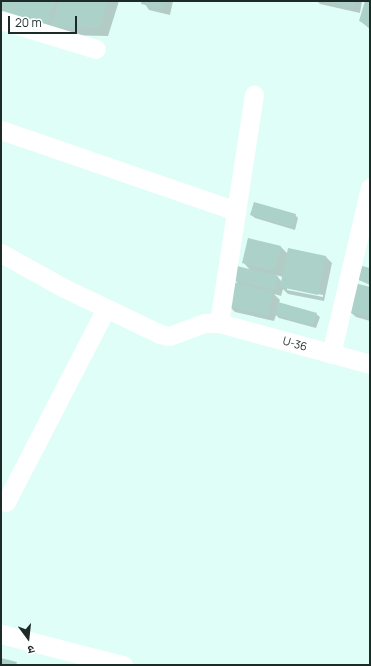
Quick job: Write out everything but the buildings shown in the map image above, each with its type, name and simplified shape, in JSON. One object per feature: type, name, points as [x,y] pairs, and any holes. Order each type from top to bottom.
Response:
[{"type":"street","points":[[1,20],[96,49]]},
{"type":"street","points":[[1,253],[106,308],[160,334],[169,336],[204,323],[219,323],[254,95]]},
{"type":"street","points":[[1,130],[236,211]]},
{"type":"street","points":[[331,354],[370,188]]},
{"type":"street","points":[[6,502],[106,308]]},
{"type":"street","name":"U-36","points":[[219,323],[370,364]]},
{"type":"street","points":[[1,634],[123,665]]}]
